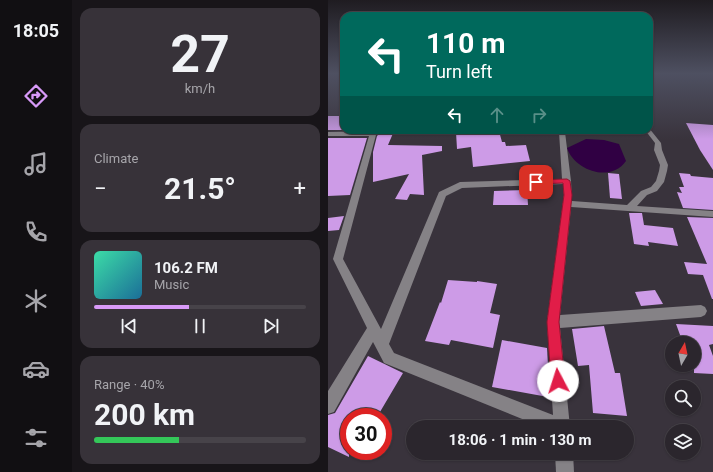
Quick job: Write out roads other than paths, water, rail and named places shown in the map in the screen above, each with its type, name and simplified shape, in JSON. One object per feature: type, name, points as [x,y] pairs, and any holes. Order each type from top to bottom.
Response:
[{"type":"street","points":[[328,134],[340,133]]},
{"type":"street","points":[[374,134],[338,259],[389,358],[544,420]]},
{"type":"street","points":[[561,420],[553,322],[567,204],[567,181],[562,134]]},
{"type":"street","points":[[630,207],[644,193],[654,189],[660,182],[664,165],[658,150],[658,143],[651,134]]},
{"type":"street","points":[[382,344],[442,194],[460,185],[567,181]]},
{"type":"street","points":[[567,204],[630,207],[713,214]]},
{"type":"street","points":[[553,322],[701,312]]},
{"type":"street","points":[[328,406],[374,328]]},
{"type":"street","points":[[564,460],[565,472]]}]
